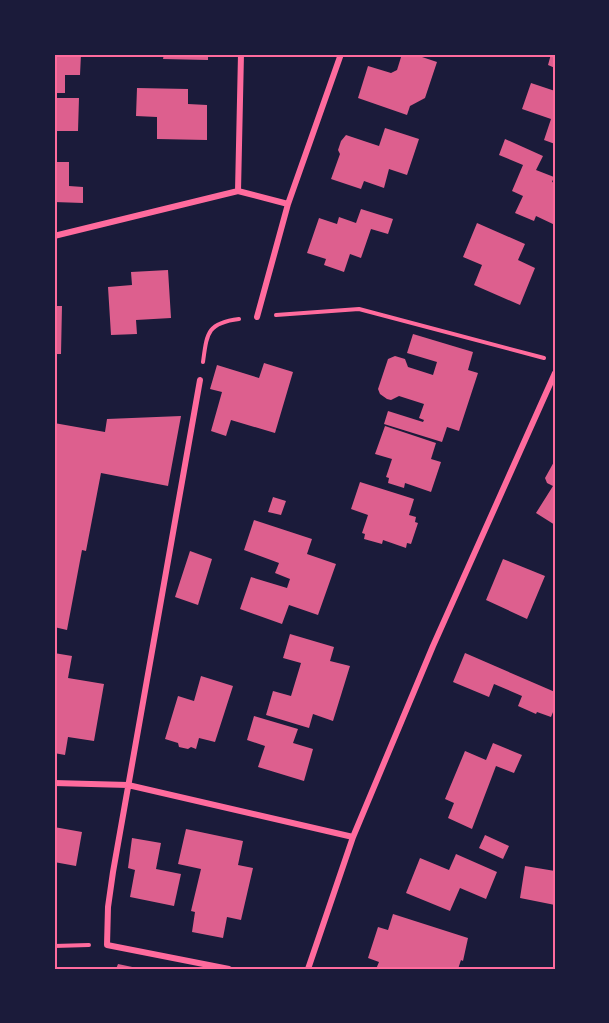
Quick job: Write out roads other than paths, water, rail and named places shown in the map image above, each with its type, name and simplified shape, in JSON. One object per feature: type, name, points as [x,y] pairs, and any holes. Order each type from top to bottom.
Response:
[{"type":"street","points":[[238,190],[241,54]]},
{"type":"street","points":[[256,317],[288,204],[341,54]]},
{"type":"street","points":[[54,236],[238,190],[288,204]]},
{"type":"street","points":[[308,969],[353,837],[433,646],[555,373]]},
{"type":"street","points":[[200,380],[128,785],[108,907],[107,945],[229,969]]},
{"type":"street","points":[[54,783],[128,785],[353,837]]}]
